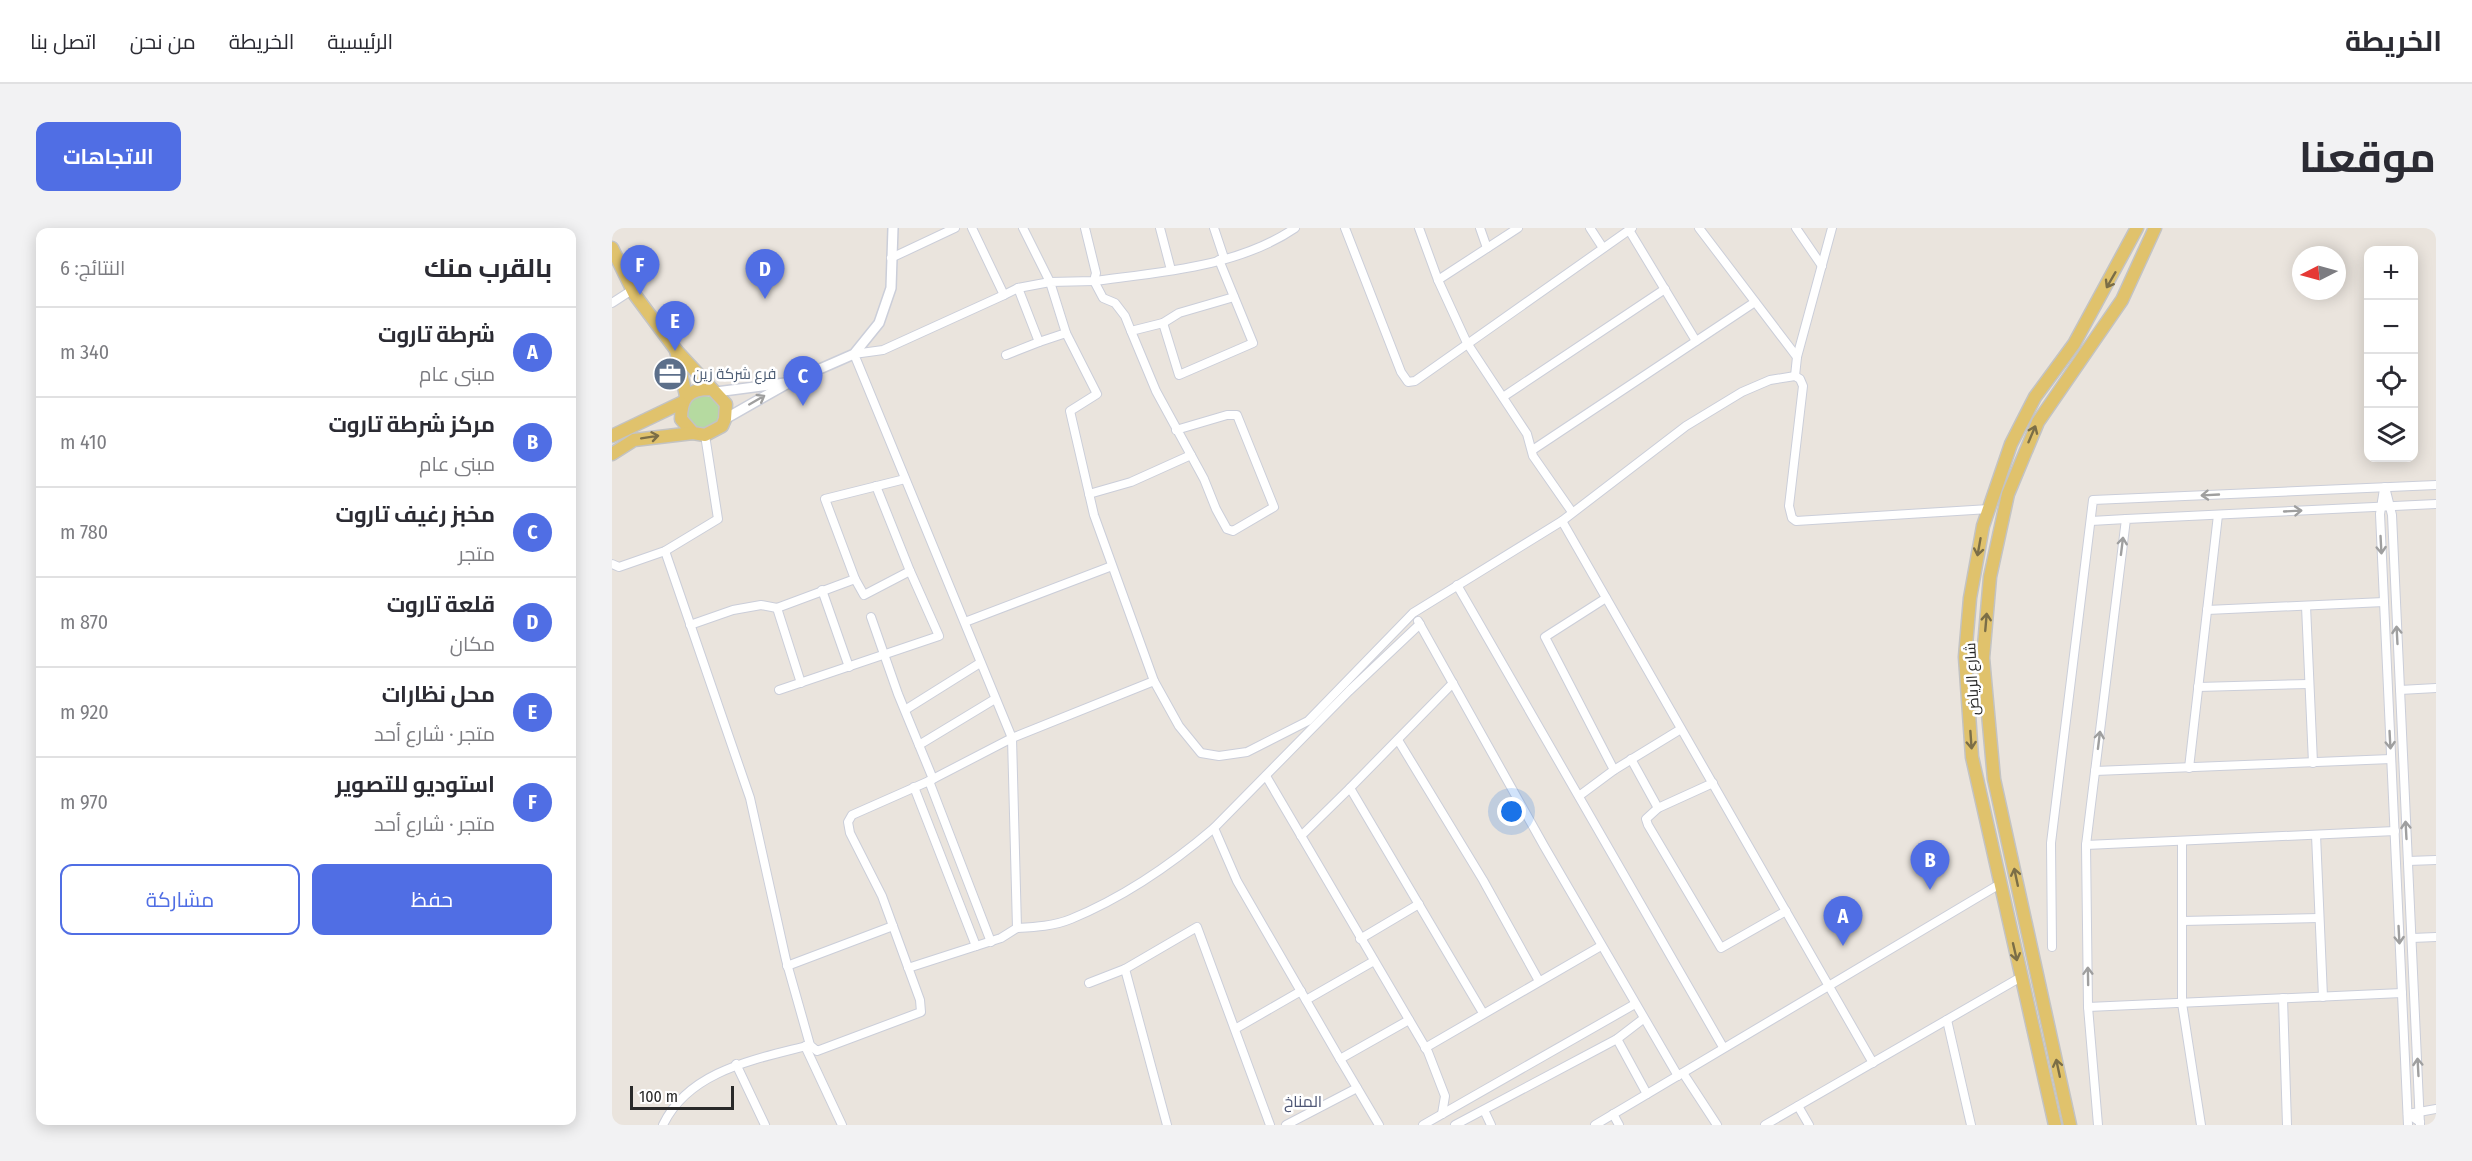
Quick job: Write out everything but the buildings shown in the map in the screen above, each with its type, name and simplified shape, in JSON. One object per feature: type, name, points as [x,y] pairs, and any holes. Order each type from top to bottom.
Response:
[{"type":"main road","name":"شارع الرياض","points":[[2055,1125],[1972,757],[1965,657],[1970,598],[1983,526],[2011,444],[2035,397],[2074,344],[2137,228]]},
{"type":"main road","name":"شارع الرياض","points":[[2070,1125],[1994,779],[1983,658],[1990,577],[2008,494],[2038,422],[2122,300],[2156,228]]},
{"type":"main road","points":[[612,248],[632,290],[676,350],[726,404],[726,419],[722,426],[699,434],[633,440],[612,454]]},
{"type":"main road","points":[[676,350],[683,400],[681,419],[699,434]]},
{"type":"main road","points":[[612,436],[683,400],[696,389],[713,390]]},
{"type":"street","points":[[854,354],[879,323],[891,288],[893,228]]},
{"type":"street","points":[[972,228],[1004,295]]},
{"type":"street","points":[[1023,228],[1050,282],[1066,333],[1097,394],[1070,411],[1089,494],[1112,566],[1154,681],[1179,726],[1201,753],[1220,756],[1247,752],[1308,722],[1413,613],[1562,521],[1686,426],[1742,392],[1770,380],[1795,376],[1800,379],[1803,386],[1789,506],[1792,519],[1796,521],[1989,509]]},
{"type":"street","points":[[1084,228],[1096,273],[1094,281],[1103,298],[1114,303],[1125,316],[1176,430],[1191,455],[1227,529],[1233,531],[1238,529],[1274,507],[1237,416],[1227,415],[1176,430]]},
{"type":"street","points":[[1160,228],[1171,270]]},
{"type":"street","points":[[1163,323],[1179,375],[1253,343],[1234,297],[1214,228]]},
{"type":"street","points":[[726,419],[790,382],[854,354],[883,350],[1018,288],[1050,282],[1094,281],[1171,270],[1222,259],[1273,242],[1286,231],[1295,228]]},
{"type":"street","points":[[1345,228],[1401,372],[1408,382],[1415,381],[1630,229],[1696,341]]},
{"type":"street","points":[[1419,228],[1438,280],[1467,343],[1534,449],[1533,456],[1572,512]]},
{"type":"street","points":[[1480,228],[1487,248]]},
{"type":"street","points":[[1438,280],[1518,228]]},
{"type":"street","points":[[1590,228],[1603,248]]},
{"type":"street","points":[[1699,228],[1797,357]]},
{"type":"street","points":[[1796,228],[1822,266]]},
{"type":"street","points":[[1795,376],[1797,357],[1832,228]]},
{"type":"street","points":[[891,258],[952,229]]},
{"type":"street","points":[[1018,288],[1039,342]]},
{"type":"street","points":[[1503,397],[1665,289]]},
{"type":"street","points":[[612,303],[632,290]]},
{"type":"street","points":[[1131,331],[1163,323],[1179,313],[1234,297]]},
{"type":"street","points":[[1534,449],[1755,302]]},
{"type":"street","points":[[1006,355],[1066,333]]},
{"type":"street","points":[[854,354],[1012,738],[1017,928]]},
{"type":"street","points":[[713,390],[790,382]]},
{"type":"street","points":[[612,564],[619,567],[665,551],[718,519],[699,434]]},
{"type":"street","points":[[1089,494],[1131,482],[1191,455]]},
{"type":"street","points":[[904,479],[825,499],[855,579],[864,595],[910,571]]},
{"type":"street","points":[[2052,947],[2051,843],[2093,500],[2436,485]]},
{"type":"street","points":[[779,690],[939,636],[876,486]]},
{"type":"street","points":[[2385,487],[2390,506],[2396,599],[2420,1123]]},
{"type":"street","points":[[2385,487],[2380,507],[2408,1125],[2420,1123]]},
{"type":"street","points":[[2091,521],[2436,504]]},
{"type":"street","points":[[2189,768],[2218,515]]},
{"type":"street","points":[[2098,1125],[2088,1007],[2086,845],[2126,519]]},
{"type":"street","points":[[1562,521],[1873,1063]]},
{"type":"street","points":[[665,551],[750,798],[787,966],[808,1046],[842,1125]]},
{"type":"street","points":[[965,622],[1112,566]]},
{"type":"street","points":[[690,625],[733,610],[761,605],[777,608],[855,579]]},
{"type":"street","points":[[1457,585],[1723,1047]]},
{"type":"street","points":[[822,590],[849,667]]},
{"type":"street","points":[[1606,598],[1545,637],[1614,770]]},
{"type":"street","points":[[2384,612],[2396,599]]},
{"type":"street","points":[[2207,610],[2384,602]]},
{"type":"street","points":[[2306,606],[2313,763]]},
{"type":"street","points":[[777,608],[801,682]]},
{"type":"street","points":[[1413,613],[1643,1019],[1717,1125]]},
{"type":"street","points":[[871,617],[991,942]]},
{"type":"street","points":[[908,968],[991,942],[1011,934],[1017,928],[1070,919],[1165,866],[1214,828],[1348,691],[1420,624]]},
{"type":"street","points":[[904,710],[980,663]]},
{"type":"street","points":[[663,1125],[673,1105],[726,1068],[808,1046],[817,1051],[824,1049],[921,1012],[920,999],[882,896],[850,833],[848,822],[852,815],[931,780],[1012,738],[1154,681]]},
{"type":"street","points":[[1301,836],[1453,683]]},
{"type":"street","points":[[2198,687],[2309,684]]},
{"type":"street","points":[[2388,693],[2436,688]]},
{"type":"street","points":[[2388,703],[2400,690]]},
{"type":"street","points":[[919,745],[995,699]]},
{"type":"street","points":[[1579,796],[1614,770],[1681,729]]},
{"type":"street","points":[[1398,740],[1483,880],[1539,981]]},
{"type":"street","points":[[1631,759],[1658,808]]},
{"type":"street","points":[[2095,771],[2391,759]]},
{"type":"street","points":[[1266,776],[1425,1048],[1445,1096],[1442,1113]]},
{"type":"street","points":[[1713,783],[1658,808],[1646,819],[1648,825],[1721,948],[1786,911]]},
{"type":"street","points":[[914,787],[976,946]]},
{"type":"street","points":[[1350,788],[1483,1013]]},
{"type":"street","points":[[1214,828],[1237,881],[1379,1125]]},
{"type":"street","points":[[2086,845],[2394,831]]},
{"type":"street","points":[[2316,835],[2323,997]]},
{"type":"street","points":[[2182,842],[2182,1003],[2201,1125]]},
{"type":"street","points":[[2408,861],[2436,860]]},
{"type":"street","points":[[1595,1125],[1605,1123],[1613,1114],[1723,1047],[2000,884]]},
{"type":"street","points":[[1360,939],[1419,904]]},
{"type":"street","points":[[2182,921],[2319,918]]},
{"type":"street","points":[[787,966],[893,926]]},
{"type":"street","points":[[1089,983],[1125,969],[1197,927],[1270,1125]]},
{"type":"street","points":[[2412,938],[2436,937]]},
{"type":"street","points":[[1425,1048],[1601,946]]},
{"type":"street","points":[[1306,1000],[1374,961]]},
{"type":"street","points":[[1125,969],[1167,1125]]},
{"type":"street","points":[[1765,1125],[2021,977]]},
{"type":"street","points":[[1235,1029],[1301,991]]},
{"type":"street","points":[[2088,1007],[2402,993]]},
{"type":"street","points":[[2283,999],[2287,1125]]},
{"type":"street","points":[[1422,1125],[1635,1004]]},
{"type":"street","points":[[1455,1125],[1617,1039],[1643,1019]]},
{"type":"street","points":[[1340,1059],[1408,1020]]},
{"type":"street","points":[[1947,1020],[1971,1125]]},
{"type":"street","points":[[1617,1039],[1647,1094]]},
{"type":"street","points":[[736,1064],[765,1125]]},
{"type":"street","points":[[1286,1125],[1357,1088]]},
{"type":"street","points":[[1798,1106],[1809,1125]]},
{"type":"street","points":[[2420,1123],[2408,1114],[2420,1110],[2436,1109]]},
{"type":"street","points":[[1484,1110],[1491,1125]]},
{"type":"street","points":[[1613,1114],[1619,1125]]},
{"type":"green space","points":[[704,396],[716,401],[721,413],[716,425],[704,430],[692,425],[687,413],[692,401]]},
{"type":"place","name":"استوديو للتصوير","points":[[640,295]]},
{"type":"place","name":"قلعة تاروت","points":[[765,299]]},
{"type":"place","name":"محل نظارات","points":[[675,351]]},
{"type":"place","name":"فرع شركة زين","points":[[670,374]]},
{"type":"place","name":"مخبز رغيف تاروت","points":[[803,406]]},
{"type":"place","name":"مركز شرطة تاروت","points":[[1930,890]]},
{"type":"place","name":"شرطة تاروت","points":[[1843,946]]},
{"type":"district","name":"المناخ","points":[[1303,1101]]}]
